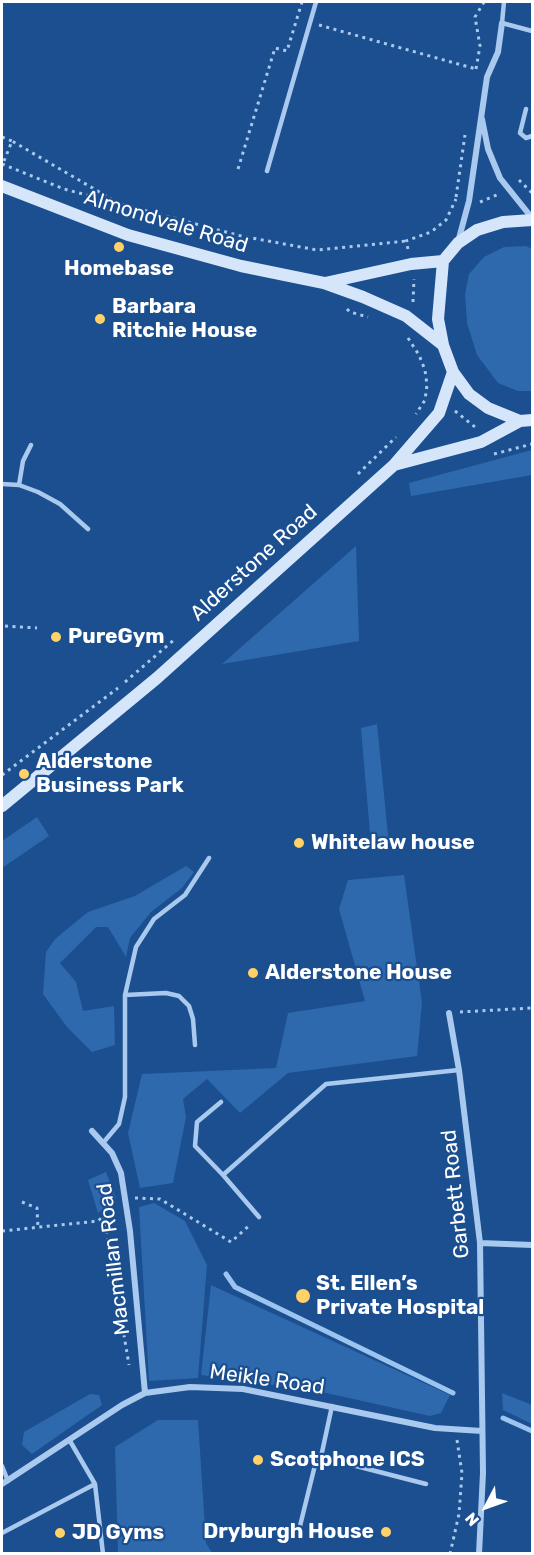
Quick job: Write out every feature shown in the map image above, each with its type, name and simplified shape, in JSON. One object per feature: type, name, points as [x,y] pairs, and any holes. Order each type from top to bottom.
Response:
[{"type":"street","points":[[458,243],[469,201],[487,77],[498,52],[502,23]]},
{"type":"street","points":[[481,115],[488,149],[500,178],[532,219]]},
{"type":"street","name":"Almondvale Road","points":[[2,186],[128,235],[241,266],[324,283],[393,309],[443,345]]},
{"type":"street","points":[[526,421],[488,408],[469,394],[453,372],[443,345],[438,319],[443,261],[458,243],[477,230],[503,222],[532,219]]},
{"type":"street","name":"Almondvale Road","points":[[324,283],[411,264],[443,261]]},
{"type":"street","name":"Alderstone Road","points":[[2,806],[157,678],[394,465],[439,413],[453,372]]},
{"type":"street","name":"Alderstone Road","points":[[394,465],[481,442],[526,421]]},
{"type":"street","name":"Garbett Road","points":[[449,1013],[459,1070],[480,1242],[482,1431],[479,1554]]},
{"type":"street","name":"Macmillan Road","points":[[92,1131],[112,1153],[121,1173],[130,1231],[145,1393]]},
{"type":"street","points":[[480,1242],[532,1245]]},
{"type":"street","name":"Meikle Road","points":[[5,1482],[145,1393],[190,1387],[243,1389],[435,1428],[482,1431]]},
{"type":"lane","points":[[267,171],[316,2]]},
{"type":"lane","points":[[504,2],[502,23],[532,31]]},
{"type":"lane","points":[[526,109],[520,133],[526,138],[532,136]]},
{"type":"lane","points":[[19,485],[23,461],[31,445]]},
{"type":"lane","points":[[2,484],[19,485],[60,504],[88,529]]},
{"type":"lane","points":[[103,1143],[119,1124],[125,1098],[125,995],[136,947],[154,919],[185,895],[209,858]]},
{"type":"lane","points":[[125,995],[166,993],[178,996],[189,1006],[193,1019],[195,1045]]},
{"type":"lane","points":[[223,1175],[326,1084],[459,1070]]},
{"type":"lane","points":[[220,1102],[196,1122],[195,1146],[259,1217]]},
{"type":"lane","points":[[321,1457],[332,1406]]},
{"type":"lane","points":[[70,1441],[95,1484],[104,1554]]},
{"type":"lane","points":[[300,1526],[317,1457],[426,1484]]},
{"type":"lane","points":[[2,1466],[5,1482]]},
{"type":"lane","points":[[2,1533],[95,1484]]},
{"type":"path","points":[[275,48],[287,51],[302,2]]},
{"type":"path","points":[[474,80],[480,46],[475,17],[484,2]]},
{"type":"path","points":[[297,19],[476,69]]},
{"type":"path","points":[[238,169],[276,42]]},
{"type":"path","points":[[455,198],[467,124]]},
{"type":"path","points":[[2,137],[119,204]]},
{"type":"path","points":[[12,141],[3,163],[64,189],[241,237],[317,250],[406,241]]},
{"type":"path","points":[[406,335],[426,370],[425,400],[415,416]]},
{"type":"path","points":[[356,476],[402,431]]},
{"type":"path","points":[[5,626],[36,628]]},
{"type":"path","points":[[2,775],[122,685],[182,633]]},
{"type":"path","points":[[449,1013],[532,1008]]},
{"type":"path","points":[[22,1202],[37,1208],[38,1228]]},
{"type":"path","points":[[104,1216],[134,1399]]},
{"type":"path","points":[[450,1554],[459,1514],[462,1473],[457,1430]]},
{"type":"shaded area","points":[[526,246],[532,249],[532,391],[518,391],[498,383],[477,355],[467,323],[465,294],[469,274],[484,257],[504,247]]},
{"type":"shaded area","points":[[532,450],[532,475],[411,496],[409,483]]},
{"type":"shaded area","points":[[356,546],[359,641],[222,664]]},
{"type":"shaded area","points":[[377,724],[389,845],[371,845],[361,728]]},
{"type":"shaded area","points":[[37,817],[49,836],[2,868],[2,841]]},
{"type":"shaded area","points":[[186,866],[194,872],[182,888],[151,912],[130,938],[126,957],[108,927],[96,927],[60,963],[76,982],[83,1011],[114,1006],[115,1045],[92,1052],[67,1027],[43,994],[46,952],[55,939],[88,912],[135,896]]},
{"type":"shaded area","points":[[404,875],[422,1003],[417,1056],[288,1073],[240,1113],[207,1079],[183,1099],[186,1117],[173,1183],[140,1188],[128,1133],[142,1074],[276,1068],[288,1013],[365,1001],[339,909],[348,880]]},
{"type":"shaded area","points":[[106,1172],[116,1198],[98,1213],[88,1180]]},
{"type":"shaded area","points":[[154,1203],[185,1221],[207,1265],[198,1378],[149,1381],[139,1207]]},
{"type":"shaded area","points":[[211,1285],[450,1395],[441,1413],[430,1416],[317,1391],[201,1375]]},
{"type":"shaded area","points":[[502,1393],[532,1405],[532,1424],[503,1410]]},
{"type":"shaded area","points":[[90,1394],[99,1395],[102,1405],[32,1454],[22,1445],[24,1432]]},
{"type":"shaded area","points":[[158,1420],[198,1420],[206,1543],[212,1553],[118,1553],[115,1447]]},
{"type":"waterway","points":[[226,1274],[235,1287],[453,1393]]},
{"type":"waterway","points":[[503,1418],[532,1431]]},
{"type":"place","name":"Homebase","points":[[119,247]]},
{"type":"place","name":"Barbara Ritchie House","points":[[100,319]]},
{"type":"place","name":"PureGym","points":[[56,637]]},
{"type":"place","name":"Alderstone Business Park","points":[[24,774]]},
{"type":"place","name":"Whitelaw house","points":[[299,843]]},
{"type":"place","name":"Alderstone House","points":[[253,973]]},
{"type":"place","name":"St. Ellen’s Private Hospital","points":[[303,1296]]},
{"type":"place","name":"Scotphone ICS","points":[[258,1460]]},
{"type":"place","name":"Dryburgh House","points":[[386,1532]]},
{"type":"place","name":"JD Gyms","points":[[60,1533]]}]
